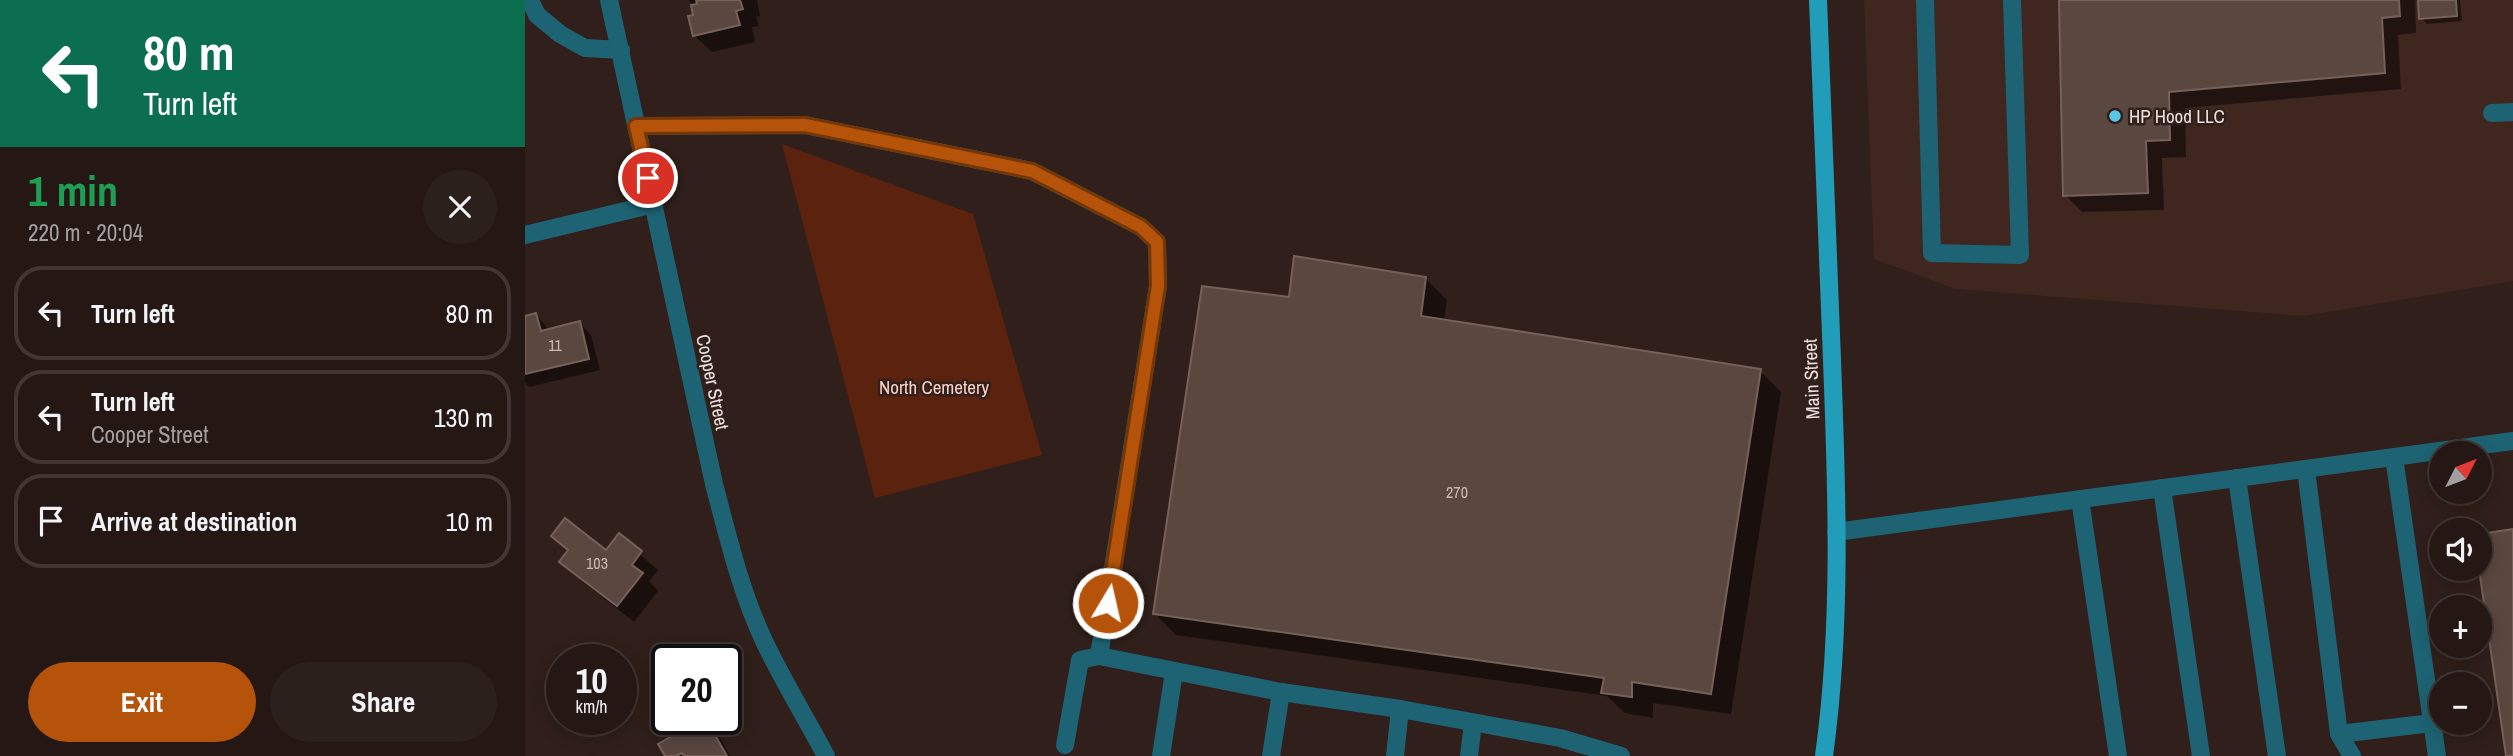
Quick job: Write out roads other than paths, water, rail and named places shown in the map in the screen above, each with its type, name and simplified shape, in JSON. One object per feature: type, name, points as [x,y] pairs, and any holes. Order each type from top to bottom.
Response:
[{"type":"main road","name":"Main Street","points":[[1818,0],[1834,407],[1836,532],[1833,666],[1824,756]]},
{"type":"street","points":[[530,0],[537,15],[560,34],[585,48],[621,50]]},
{"type":"street","name":"Cooper Street","points":[[609,0],[714,484],[739,575],[764,640],[826,756]]},
{"type":"street","points":[[1926,0],[1932,253],[2020,256],[2012,0]]},
{"type":"street","points":[[2492,113],[2513,112]]},
{"type":"street","points":[[636,126],[805,125],[1032,171],[1141,227],[1157,242],[1158,286],[1099,656]]},
{"type":"street","points":[[525,235],[654,204]]},
{"type":"street","points":[[1836,532],[2513,441]]},
{"type":"street","points":[[2394,457],[2429,702]]},
{"type":"street","points":[[2306,469],[2339,734],[2352,756]]},
{"type":"street","points":[[2237,478],[2277,756]]},
{"type":"street","points":[[2162,488],[2201,756]]},
{"type":"street","points":[[2080,499],[2118,756]]},
{"type":"street","points":[[1065,745],[1080,660],[1099,656],[1281,692],[1400,709],[1473,723],[1558,747],[1621,756]]},
{"type":"street","points":[[1161,756],[1174,672]]},
{"type":"street","points":[[1271,756],[1281,692]]},
{"type":"street","points":[[1395,756],[1400,709]]},
{"type":"street","points":[[1469,756],[1473,723]]},
{"type":"street","points":[[2339,734],[2429,723]]},
{"type":"street","points":[[2434,735],[2437,756]]},
{"type":"place","name":"HP Hood LLC","points":[[2115,116]]},
{"type":"park label","name":"North Cemetery","points":[[934,387]]}]
